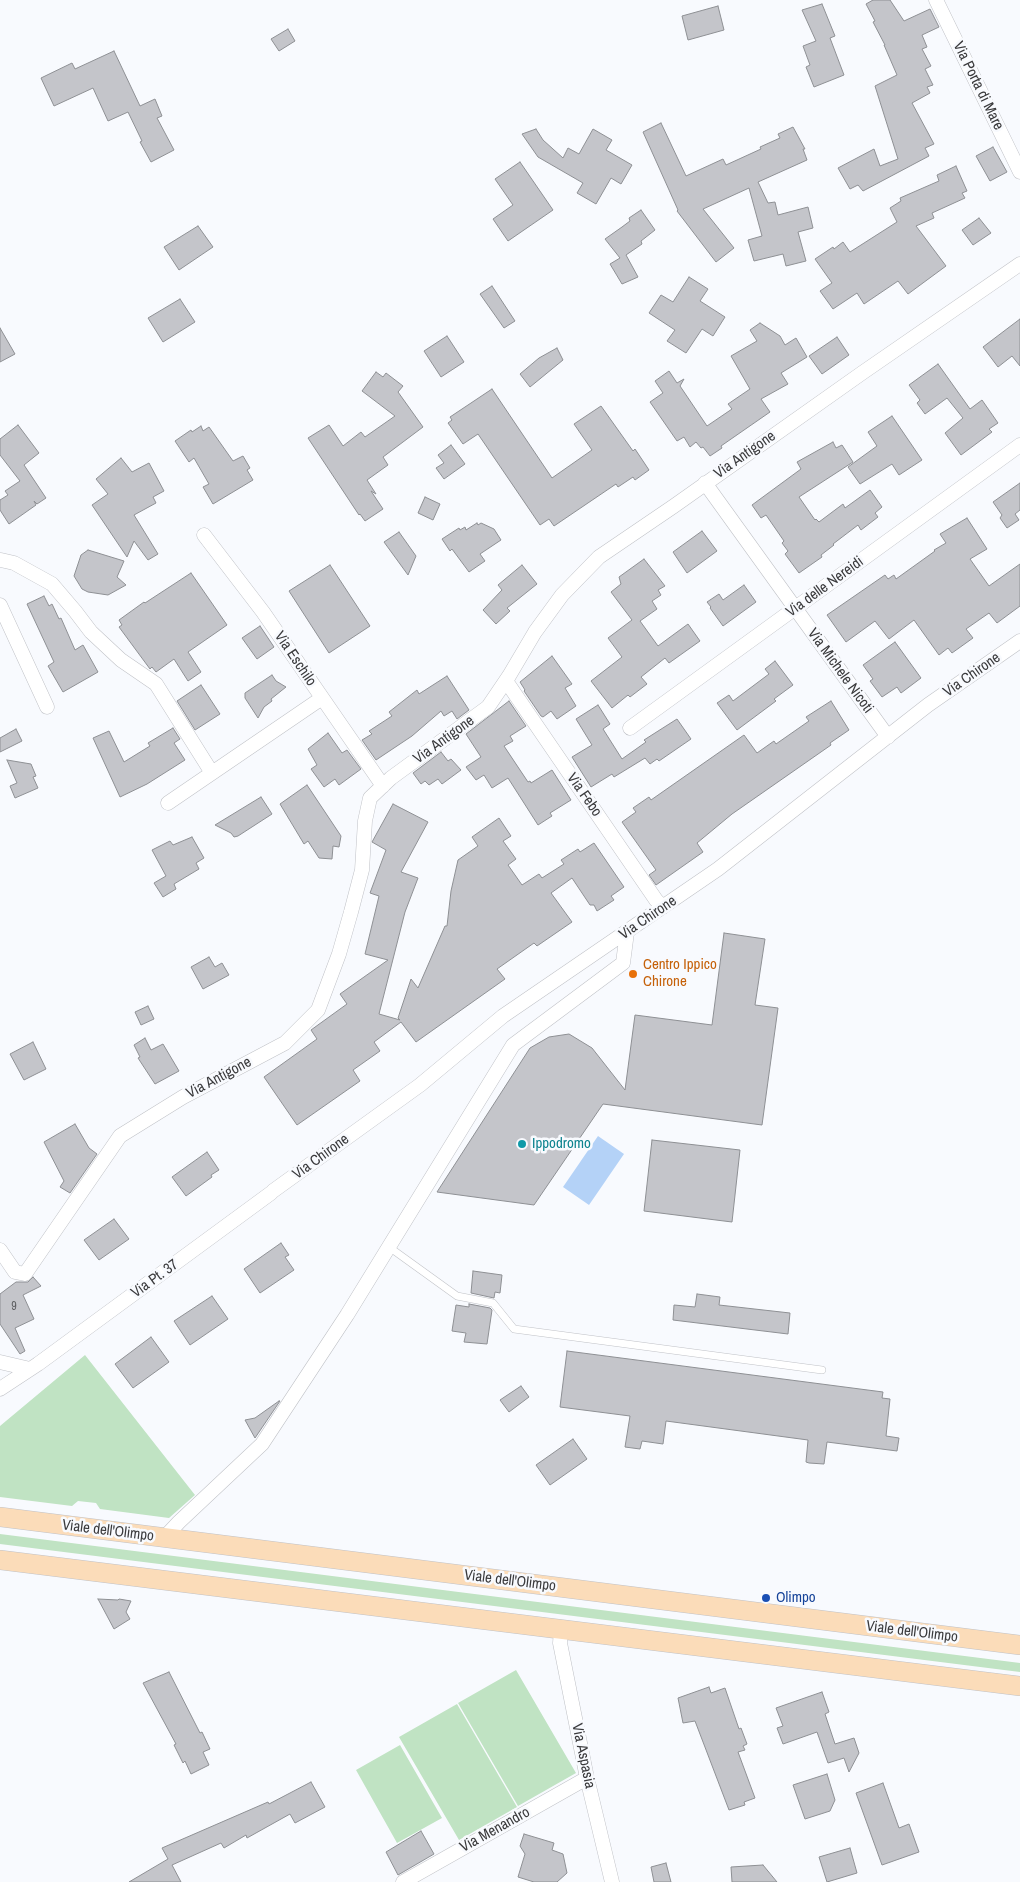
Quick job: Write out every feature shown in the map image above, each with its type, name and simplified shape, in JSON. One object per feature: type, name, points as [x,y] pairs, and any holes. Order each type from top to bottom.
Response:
[{"type":"street","name":"Via Porta di Mare","points":[[936,0],[1020,172]]},
{"type":"street","name":"Via Antigone","points":[[0,1250],[15,1272],[25,1274],[120,1136],[182,1097],[285,1043],[318,1010],[339,954],[360,878],[365,821],[370,798],[383,786],[488,707],[535,632],[562,595],[599,557],[862,372],[1020,264]]},
{"type":"street","name":"Via delle Nereidi","points":[[630,728],[1020,445]]},
{"type":"street","name":"Via Michele Nicoti","points":[[706,483],[888,737]]},
{"type":"street","name":"Via Eschilo","points":[[204,535],[263,612],[383,786]]},
{"type":"street","points":[[0,561],[14,563],[52,584],[91,632],[121,660],[156,684],[212,773]]},
{"type":"street","points":[[0,605],[47,707]]},
{"type":"street","name":"Via Chirone","points":[[272,1192],[420,1085],[503,1016],[718,869],[928,705],[1020,641]]},
{"type":"street","name":"Via Febo","points":[[506,681],[656,900],[663,907]]},
{"type":"street","points":[[168,803],[322,698]]},
{"type":"street","points":[[164,1538],[262,1444],[347,1314],[513,1045],[623,963],[628,932]]},
{"type":"street","name":"Via Pt. 37","points":[[34,1367],[272,1192]]},
{"type":"street","points":[[0,1362],[34,1367]]},
{"type":"street","points":[[0,1389],[34,1367]]},
{"type":"street","name":"Viale dell'Olimpo","points":[[0,1517],[1020,1645]]},
{"type":"street","points":[[0,1560],[1020,1686]]},
{"type":"street","name":"Via Aspasia","points":[[561,1630],[560,1643],[587,1778],[612,1882]]},
{"type":"street","name":"Via Menandro","points":[[403,1882],[587,1778]]},
{"type":"lane","points":[[389,1247],[457,1296],[493,1303],[514,1329],[822,1370]]},
{"type":"green space","points":[[85,1355],[195,1495],[169,1518],[100,1509],[96,1503],[78,1501],[72,1506],[0,1497],[0,1426]]},
{"type":"green space","points":[[0,1534],[1020,1663],[1020,1672],[0,1544]]},
{"type":"green space","points":[[516,1670],[576,1773],[518,1806],[458,1703]]},
{"type":"green space","points":[[457,1704],[517,1807],[459,1840],[399,1737]]},
{"type":"green space","points":[[400,1745],[442,1818],[397,1843],[356,1770]]},
{"type":"water","points":[[598,1136],[624,1154],[589,1205],[563,1187]]},
{"type":"building","points":[[873,0],[890,0],[904,21],[930,9],[939,27],[922,35],[927,47],[922,49],[931,66],[925,69],[933,85],[927,87],[930,93],[912,103],[934,144],[925,148],[929,156],[863,191],[858,185],[850,189],[838,168],[874,149],[880,166],[898,159],[875,86],[897,75],[866,4]]},
{"type":"building","points":[[822,4],[835,36],[830,38],[844,75],[814,87],[806,67],[810,65],[803,46],[816,41],[802,10]]},
{"type":"building","points":[[718,6],[724,30],[688,40],[682,16]]},
{"type":"building","points":[[288,29],[295,41],[279,51],[271,39]]},
{"type":"building","points":[[114,51],[140,106],[155,99],[162,116],[157,118],[174,150],[151,162],[140,142],[142,141],[128,112],[108,121],[93,88],[54,106],[41,78],[72,63],[75,69]]},
{"type":"building","points":[[661,123],[686,176],[723,159],[726,165],[761,149],[760,147],[780,138],[778,134],[793,127],[805,149],[803,149],[807,160],[758,182],[768,203],[775,202],[778,215],[808,207],[813,228],[798,232],[806,261],[786,266],[783,254],[754,261],[748,240],[762,236],[749,188],[703,209],[734,248],[716,262],[677,211],[643,132]]},
{"type":"building","points":[[536,129],[543,140],[563,158],[568,148],[579,154],[593,129],[612,140],[606,150],[632,165],[621,184],[611,178],[596,204],[577,193],[583,183],[538,157],[522,134]]},
{"type":"building","points":[[993,147],[1007,172],[990,181],[976,156]]},
{"type":"building","points":[[520,162],[553,210],[508,241],[493,219],[513,205],[495,179]]},
{"type":"building","points":[[956,166],[967,191],[962,193],[965,198],[932,213],[934,218],[916,226],[946,266],[908,294],[898,281],[864,304],[857,293],[833,309],[820,291],[832,283],[815,259],[843,242],[850,252],[897,222],[890,208],[901,201],[900,198],[939,181],[937,175]]},
{"type":"building","points":[[641,210],[655,230],[641,241],[642,244],[626,255],[638,277],[622,284],[610,264],[620,258],[605,239],[630,221],[629,218]]},
{"type":"building","points":[[979,218],[991,233],[973,245],[962,230]]},
{"type":"building","points":[[198,226],[213,247],[179,270],[164,247]]},
{"type":"building","points":[[689,277],[708,289],[700,301],[725,317],[713,336],[702,329],[686,353],[667,341],[675,330],[649,313],[661,295],[673,302]]},
{"type":"building","points":[[492,286],[515,321],[504,328],[480,294]]},
{"type":"building","points":[[180,299],[195,322],[163,342],[148,318]]},
{"type":"building","points":[[1020,319],[1020,366],[1012,356],[998,367],[983,347]]},
{"type":"building","points":[[760,323],[780,336],[785,345],[796,338],[807,357],[781,373],[788,384],[761,399],[770,412],[721,446],[722,448],[710,456],[696,442],[690,447],[684,437],[677,441],[650,402],[663,393],[655,381],[669,371],[677,383],[684,379],[680,386],[707,426],[732,409],[728,404],[750,389],[731,356],[757,341],[750,330]]},
{"type":"building","points":[[0,328],[15,354],[0,362]]},
{"type":"building","points":[[447,336],[464,362],[441,377],[424,351]]},
{"type":"building","points":[[837,337],[849,355],[822,374],[809,356]]},
{"type":"building","points":[[557,348],[563,360],[530,387],[520,374],[539,358]]},
{"type":"building","points":[[938,364],[970,409],[982,400],[998,423],[989,429],[992,432],[961,455],[945,433],[963,418],[947,398],[925,414],[917,403],[920,400],[909,385]]},
{"type":"building","points":[[376,372],[383,377],[386,373],[403,386],[398,392],[423,427],[383,457],[388,465],[367,480],[376,494],[371,491],[383,509],[365,521],[359,515],[308,438],[329,425],[343,446],[361,432],[365,437],[395,416],[362,391]]},
{"type":"building","points":[[492,389],[552,478],[592,450],[574,424],[601,406],[649,470],[635,480],[633,477],[618,487],[616,484],[554,526],[549,519],[540,525],[478,434],[463,444],[448,423],[452,420],[450,417]]},
{"type":"building","points":[[892,416],[922,460],[899,475],[892,464],[860,484],[848,467],[877,446],[868,432]]},
{"type":"building","points":[[18,425],[39,453],[24,465],[46,498],[37,504],[34,501],[36,505],[9,524],[0,510],[0,500],[8,495],[5,491],[20,481],[0,455],[0,439]]},
{"type":"building","points":[[201,426],[203,431],[209,427],[233,461],[243,456],[250,468],[247,470],[253,480],[213,504],[203,487],[209,484],[194,458],[189,462],[175,441],[191,430],[192,432]]},
{"type":"building","points":[[833,442],[836,448],[842,445],[853,462],[799,497],[815,520],[819,522],[843,504],[845,508],[870,490],[882,507],[875,513],[878,517],[861,530],[858,525],[833,544],[821,555],[822,557],[799,573],[785,554],[788,551],[782,543],[784,541],[766,515],[761,518],[752,505],[801,469],[797,462]]},
{"type":"building","points":[[451,445],[465,464],[444,479],[436,468],[444,463],[438,455]]},
{"type":"building","points":[[121,458],[132,472],[149,463],[164,491],[153,497],[156,503],[134,515],[158,554],[148,560],[134,541],[127,557],[92,505],[108,494],[96,479]]},
{"type":"building","points":[[1020,483],[1020,510],[1015,514],[1019,520],[1007,528],[1000,518],[1002,515],[993,502]]},
{"type":"building","points":[[425,497],[440,504],[433,520],[418,513]]},
{"type":"building","points":[[967,518],[987,549],[970,559],[989,586],[1020,564],[1020,606],[997,623],[989,613],[966,629],[973,638],[952,653],[948,648],[939,655],[914,620],[889,639],[875,621],[846,642],[827,615],[885,575],[888,579],[894,575],[896,579],[946,543],[940,534]]},
{"type":"building","points":[[477,523],[478,525],[481,523],[494,529],[501,540],[480,554],[485,561],[469,572],[442,539],[459,528],[460,530],[465,527],[466,530]]},
{"type":"building","points":[[702,531],[717,551],[687,573],[673,552]]},
{"type":"building","points":[[399,532],[416,556],[408,575],[384,542]]},
{"type":"building","points":[[88,550],[124,561],[117,577],[126,585],[108,595],[88,592],[82,589],[74,576],[81,555]]},
{"type":"building","points":[[644,559],[665,586],[658,590],[661,595],[652,601],[657,609],[640,621],[658,646],[688,624],[700,641],[669,663],[665,658],[641,677],[647,684],[630,697],[628,695],[612,708],[591,681],[622,657],[608,638],[632,620],[611,592],[621,584],[619,577]]},
{"type":"building","points":[[330,565],[370,626],[329,653],[289,591]]},
{"type":"building","points":[[522,565],[537,584],[507,608],[510,611],[496,624],[483,610],[502,590],[498,585]]},
{"type":"building","points":[[191,573],[227,625],[188,652],[201,672],[188,681],[174,659],[156,672],[152,667],[150,669],[119,627],[122,625],[119,620]]},
{"type":"building","points":[[744,585],[756,602],[723,626],[707,602],[719,594],[723,600]]},
{"type":"building","points":[[44,596],[49,606],[52,604],[59,619],[61,618],[75,650],[83,645],[98,672],[63,692],[48,666],[54,662],[27,604]]},
{"type":"building","points":[[260,626],[274,647],[257,659],[242,638]]},
{"type":"building","points":[[895,642],[921,678],[901,693],[897,687],[882,697],[870,681],[873,679],[863,665]]},
{"type":"building","points":[[552,656],[572,684],[565,688],[576,706],[557,719],[551,711],[543,717],[541,716],[520,682]]},
{"type":"building","points":[[775,661],[793,685],[774,699],[776,701],[737,730],[717,703],[729,695],[733,701],[769,674],[765,669]]},
{"type":"building","points":[[272,675],[276,681],[286,687],[271,699],[272,701],[264,707],[258,718],[245,698],[245,693]]},
{"type":"building","points":[[447,676],[469,710],[457,719],[452,711],[444,716],[441,711],[412,736],[376,760],[362,740],[372,734],[369,731],[392,716],[389,712],[417,690],[419,694]]},
{"type":"building","points":[[201,685],[220,714],[195,730],[177,701]]},
{"type":"building","points":[[509,701],[526,726],[510,736],[513,741],[504,746],[528,782],[530,781],[531,783],[552,770],[571,800],[550,813],[552,816],[538,825],[508,778],[492,788],[484,775],[476,780],[466,767],[481,757],[466,734]]},
{"type":"building","points":[[831,701],[849,730],[830,743],[831,745],[732,814],[697,843],[703,852],[656,885],[649,875],[656,870],[622,822],[636,812],[633,808],[649,797],[651,800],[744,735],[757,753],[774,741],[776,744],[809,721],[806,717]]},
{"type":"building","points":[[598,705],[610,724],[603,729],[622,759],[646,742],[644,740],[677,719],[691,739],[659,761],[657,759],[650,764],[645,758],[614,777],[612,774],[591,787],[572,757],[592,745],[576,719]]},
{"type":"building","points":[[173,728],[180,739],[174,743],[185,760],[147,784],[120,797],[93,738],[109,731],[124,762],[150,746],[148,743]]},
{"type":"building","points":[[16,729],[22,741],[0,752],[0,738]]},
{"type":"building","points":[[328,733],[342,753],[347,750],[361,769],[339,785],[335,779],[324,787],[311,769],[317,765],[308,749]]},
{"type":"building","points":[[441,752],[448,761],[451,759],[461,770],[442,784],[438,779],[429,785],[425,781],[421,784],[413,773]]},
{"type":"building","points":[[7,760],[31,764],[36,776],[33,777],[38,788],[15,798],[10,786],[17,783]]},
{"type":"building","points":[[307,785],[341,836],[339,847],[333,846],[332,859],[319,858],[308,841],[304,844],[280,804]]},
{"type":"building","points":[[261,797],[272,814],[238,836],[234,837],[231,833],[215,825]]},
{"type":"building","points":[[393,804],[428,822],[401,872],[418,878],[405,912],[379,1014],[400,1020],[398,1018],[411,979],[418,988],[445,926],[447,926],[451,891],[458,860],[478,846],[472,837],[499,818],[511,836],[503,841],[516,859],[508,865],[522,885],[539,874],[542,878],[564,864],[561,860],[578,849],[580,852],[594,843],[624,887],[611,896],[614,900],[597,911],[594,905],[590,905],[572,878],[551,893],[572,922],[537,946],[534,943],[497,969],[505,979],[416,1042],[401,1022],[374,1042],[380,1051],[353,1070],[360,1081],[297,1125],[264,1077],[317,1039],[311,1030],[347,1004],[340,994],[388,960],[365,954],[379,896],[370,893],[386,850],[372,842]]},
{"type":"building","points":[[192,837],[204,858],[196,863],[199,869],[174,884],[176,889],[163,897],[154,883],[166,876],[152,850],[170,841],[173,845]]},
{"type":"building","points":[[724,933],[765,939],[755,1005],[778,1008],[762,1125],[603,1104],[534,1205],[437,1192],[530,1048],[549,1037],[569,1034],[592,1048],[625,1090],[635,1015],[712,1025]]},
{"type":"building","points":[[209,957],[215,967],[222,963],[229,975],[203,989],[191,967]]},
{"type":"building","points":[[148,1006],[154,1019],[141,1025],[135,1012]]},
{"type":"building","points":[[145,1038],[151,1050],[163,1044],[179,1071],[155,1084],[138,1058],[140,1057],[134,1045]]},
{"type":"building","points":[[33,1042],[46,1069],[24,1080],[10,1054]]},
{"type":"building","points":[[75,1124],[89,1148],[97,1154],[70,1193],[60,1187],[64,1181],[44,1142]]},
{"type":"building","points":[[652,1140],[740,1150],[732,1222],[644,1211]]},
{"type":"building","points":[[207,1152],[219,1170],[186,1196],[172,1177]]},
{"type":"building","points":[[114,1219],[129,1239],[99,1260],[84,1240]]},
{"type":"building","points":[[281,1243],[289,1255],[285,1257],[294,1270],[260,1293],[244,1269]]},
{"type":"building","points":[[473,1271],[502,1275],[500,1293],[495,1292],[494,1298],[471,1293]]},
{"type":"building","points":[[33,1277],[41,1286],[23,1295],[34,1319],[15,1328],[25,1351],[20,1354],[0,1324],[0,1294],[16,1282],[28,1282]]},
{"type":"building","points":[[697,1294],[720,1297],[719,1305],[790,1313],[788,1334],[673,1320],[674,1305],[695,1307]]},
{"type":"building","points":[[212,1296],[228,1319],[190,1345],[174,1321]]},
{"type":"building","points":[[469,1304],[492,1310],[487,1344],[464,1342],[466,1333],[452,1331],[456,1305],[469,1307]]},
{"type":"building","points":[[151,1337],[169,1362],[133,1388],[115,1364]]},
{"type":"building","points":[[567,1351],[883,1392],[882,1398],[890,1399],[886,1436],[899,1438],[897,1451],[827,1442],[824,1464],[809,1463],[806,1462],[808,1440],[666,1421],[663,1444],[642,1441],[640,1449],[625,1447],[630,1416],[560,1407]]},
{"type":"building","points":[[521,1386],[529,1397],[509,1412],[500,1400]]},
{"type":"building","points":[[279,1401],[255,1438],[245,1420],[255,1418]]},
{"type":"building","points":[[573,1439],[587,1459],[550,1485],[536,1465]]},
{"type":"building","points":[[98,1599],[131,1601],[126,1612],[130,1619],[114,1629]]},
{"type":"building","points":[[169,1672],[210,1749],[203,1752],[209,1765],[191,1774],[185,1761],[183,1763],[174,1745],[176,1744],[143,1683]]},
{"type":"building","points":[[709,1687],[711,1693],[725,1688],[739,1729],[741,1728],[747,1744],[743,1746],[745,1750],[738,1752],[755,1798],[744,1802],[745,1805],[729,1810],[695,1721],[683,1723],[678,1698]]},
{"type":"building","points":[[822,1692],[829,1712],[825,1714],[835,1744],[854,1738],[859,1753],[849,1772],[844,1758],[828,1763],[817,1732],[783,1744],[777,1728],[783,1726],[776,1708]]},
{"type":"building","points":[[827,1774],[835,1800],[830,1811],[805,1819],[793,1785]]},
{"type":"building","points":[[311,1782],[325,1807],[295,1823],[290,1814],[247,1838],[246,1835],[224,1848],[221,1843],[172,1865],[181,1882],[129,1882],[168,1859],[162,1848],[268,1802],[269,1804]]},
{"type":"building","points":[[883,1783],[899,1828],[909,1824],[919,1852],[882,1865],[856,1793]]},
{"type":"building","points":[[421,1831],[434,1854],[398,1875],[386,1852]]},
{"type":"building","points":[[524,1834],[554,1843],[552,1850],[563,1854],[567,1873],[557,1882],[534,1882],[518,1877],[525,1854],[520,1846]]},
{"type":"building","points":[[850,1848],[857,1873],[827,1882],[819,1857]]},
{"type":"building","points":[[666,1863],[671,1882],[654,1882],[651,1867]]},
{"type":"building","points":[[763,1865],[777,1882],[732,1882],[731,1867]]},
{"type":"place","name":"Centro Ippico Chirone","points":[[633,974]]},
{"type":"place","name":"Ippodromo","points":[[522,1144]]},
{"type":"place","name":"Olimpo","points":[[766,1598]]}]
